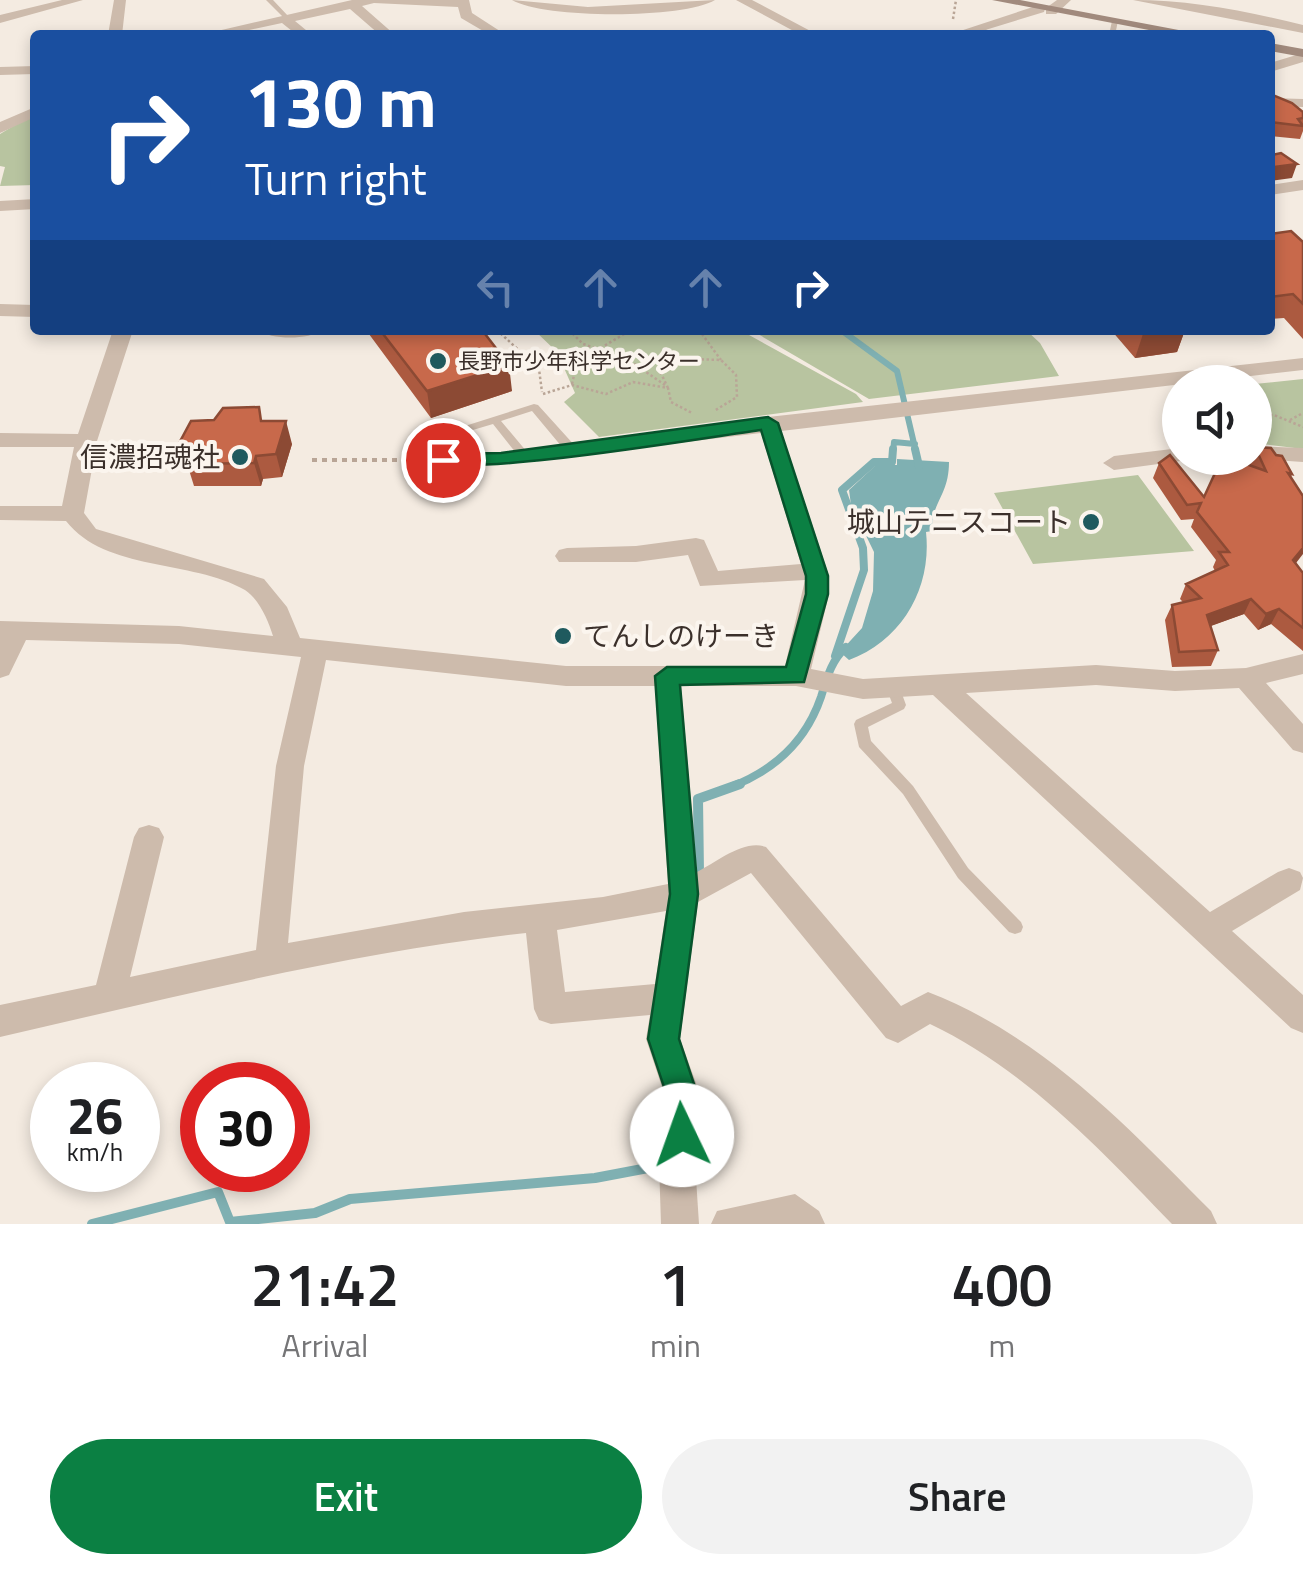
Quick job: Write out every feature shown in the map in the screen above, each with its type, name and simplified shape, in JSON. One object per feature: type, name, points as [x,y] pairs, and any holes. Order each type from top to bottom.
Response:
[{"type":"main road","points":[[998,0],[1114,28]]},
{"type":"main road","points":[[1275,48],[1303,55]]},
{"type":"street","points":[[0,19],[77,0]]},
{"type":"street","points":[[115,30],[120,0]]},
{"type":"street","points":[[230,30],[373,0],[464,1],[466,15],[491,30]]},
{"type":"street","points":[[518,0],[577,10],[709,0]]},
{"type":"street","points":[[742,0],[801,30]]},
{"type":"street","points":[[972,30],[1045,10],[1065,0]]},
{"type":"street","points":[[1139,0],[1259,18],[1303,29]]},
{"type":"street","points":[[352,4],[382,30]]},
{"type":"street","points":[[286,18],[299,30]]},
{"type":"street","points":[[1275,66],[1303,55]]},
{"type":"street","points":[[1275,76],[1303,66]]},
{"type":"street","points":[[0,71],[30,70]]},
{"type":"street","points":[[1275,102],[1303,104]]},
{"type":"street","points":[[0,128],[30,113]]},
{"type":"street","points":[[1275,189],[1303,185]]},
{"type":"street","points":[[0,206],[30,204]]},
{"type":"street","points":[[0,310],[30,308]]},
{"type":"street","points":[[121,335],[86,441],[72,514],[88,534],[116,546],[170,558],[254,585],[303,649],[302,696],[288,770],[271,961]]},
{"type":"street","points":[[1272,367],[1303,364]]},
{"type":"street","points":[[577,448],[1162,379]]},
{"type":"street","points":[[768,423],[816,571],[817,594],[796,676]]},
{"type":"street","points":[[0,440],[86,441]]},
{"type":"street","points":[[1272,453],[1303,455]]},
{"type":"street","points":[[1114,463],[1162,462]]},
{"type":"street","points":[[0,513],[72,514]]},
{"type":"street","points":[[567,556],[636,554],[696,546],[708,580],[816,571]]},
{"type":"street","points":[[0,668],[9,631],[180,635],[566,676],[796,676],[863,689],[1096,674],[1175,681],[1246,678],[1303,664]]},
{"type":"street","points":[[667,676],[684,894],[664,1039],[686,1108],[677,1163],[680,1224]]},
{"type":"street","points":[[1246,678],[1303,742]]},
{"type":"street","points":[[940,685],[1303,1018]]},
{"type":"street","points":[[108,997],[149,837]]},
{"type":"street","points":[[0,1021],[271,961],[464,926],[603,911],[684,894],[755,856],[898,1027],[928,1007],[986,1034],[1099,1123],[1198,1224]]},
{"type":"street","points":[[1208,929],[1288,880]]},
{"type":"street","points":[[540,918],[551,1009],[667,998]]},
{"type":"street","points":[[730,1224],[795,1213],[806,1224]]},
{"type":"lane","points":[[269,0],[286,18]]},
{"type":"lane","points":[[979,28],[984,30]]},
{"type":"lane","points":[[466,459],[450,434],[534,407],[577,448]]},
{"type":"lane","points":[[495,420],[524,456]]},
{"type":"lane","points":[[443,460],[524,456],[577,448]]},
{"type":"lane","points":[[893,687],[898,705],[861,724],[864,743],[908,790],[963,873],[1014,927]]},
{"type":"path","points":[[503,335],[540,369],[543,394],[572,385],[606,394],[634,382],[668,388]]},
{"type":"path","points":[[573,335],[582,344],[624,357],[668,388]]},
{"type":"path","points":[[572,385],[577,362],[621,335]]},
{"type":"path","points":[[703,335],[736,375],[737,396],[715,411],[694,414],[671,402],[659,369],[693,359],[721,360]]},
{"type":"path","points":[[1290,420],[1303,414]]},
{"type":"path","points":[[1272,417],[1303,427]]},
{"type":"path","points":[[312,460],[443,460]]},
{"type":"green space","points":[[30,116],[30,185],[0,186],[5,167],[0,166],[0,134]]},
{"type":"green space","points":[[539,335],[749,335],[856,394],[863,402],[599,437],[564,402],[575,393],[557,352]]},
{"type":"green space","points":[[760,335],[1031,335],[1059,376],[869,399]]},
{"type":"green space","points":[[1303,379],[1303,449],[1272,445],[1272,382]]},
{"type":"green space","name":"城山テニスコート","points":[[1138,475],[1194,551],[1033,564],[994,493]]},
{"type":"water","points":[[897,459],[949,462],[946,483],[934,513],[932,531],[926,532],[924,572],[910,609],[885,639],[849,660],[840,652],[862,628],[873,591],[874,552],[851,505],[849,490],[876,465],[897,465]]},
{"type":"building","points":[[1275,96],[1303,112],[1303,118],[1298,119],[1303,126],[1275,123]]},
{"type":"building","points":[[1281,153],[1297,164],[1275,167],[1275,154]]},
{"type":"building","points":[[1291,231],[1303,242],[1303,304],[1293,294],[1275,296],[1275,233]]},
{"type":"building","points":[[384,335],[486,335],[509,365],[427,391]]},
{"type":"building","points":[[259,407],[261,421],[286,421],[276,454],[256,456],[254,463],[187,464],[195,450],[177,447],[191,421],[214,420],[223,408]]},
{"type":"building","points":[[1272,449],[1282,456],[1303,496],[1303,548],[1293,560],[1303,573],[1303,628],[1279,609],[1266,614],[1251,599],[1207,615],[1218,650],[1179,652],[1172,605],[1201,598],[1186,584],[1228,565],[1219,552],[1229,552],[1197,512],[1201,503],[1187,505],[1167,475],[1186,475],[1204,497],[1214,475],[1272,475]]},
{"type":"waterway","points":[[848,335],[897,371],[914,444]]},
{"type":"waterway","points":[[893,452],[894,442],[914,444]]},
{"type":"waterway","points":[[914,444],[916,452]]},
{"type":"waterway","points":[[835,656],[864,570],[863,548],[842,490],[874,462],[892,462],[893,449]]},
{"type":"waterway","points":[[915,449],[919,466]]},
{"type":"waterway","points":[[733,786],[776,762],[798,740],[815,713],[833,664],[846,647]]},
{"type":"waterway","points":[[699,873],[698,799],[740,784]]},
{"type":"waterway","points":[[92,1224],[218,1192],[230,1222],[315,1213],[350,1199],[595,1178],[669,1164]]},
{"type":"place","name":"長野市少年科学センター","points":[[438,361]]},
{"type":"place","name":"信濃招魂社","points":[[240,457]]},
{"type":"place","name":"城山テニスコート","points":[[1091,522]]},
{"type":"place","name":"てんしのけーき","points":[[563,636]]},
{"type":"route","points":[[443,460],[501,459],[768,423],[817,576],[817,594],[796,676],[667,676],[684,894],[664,1039],[686,1108],[682,1135]]}]
